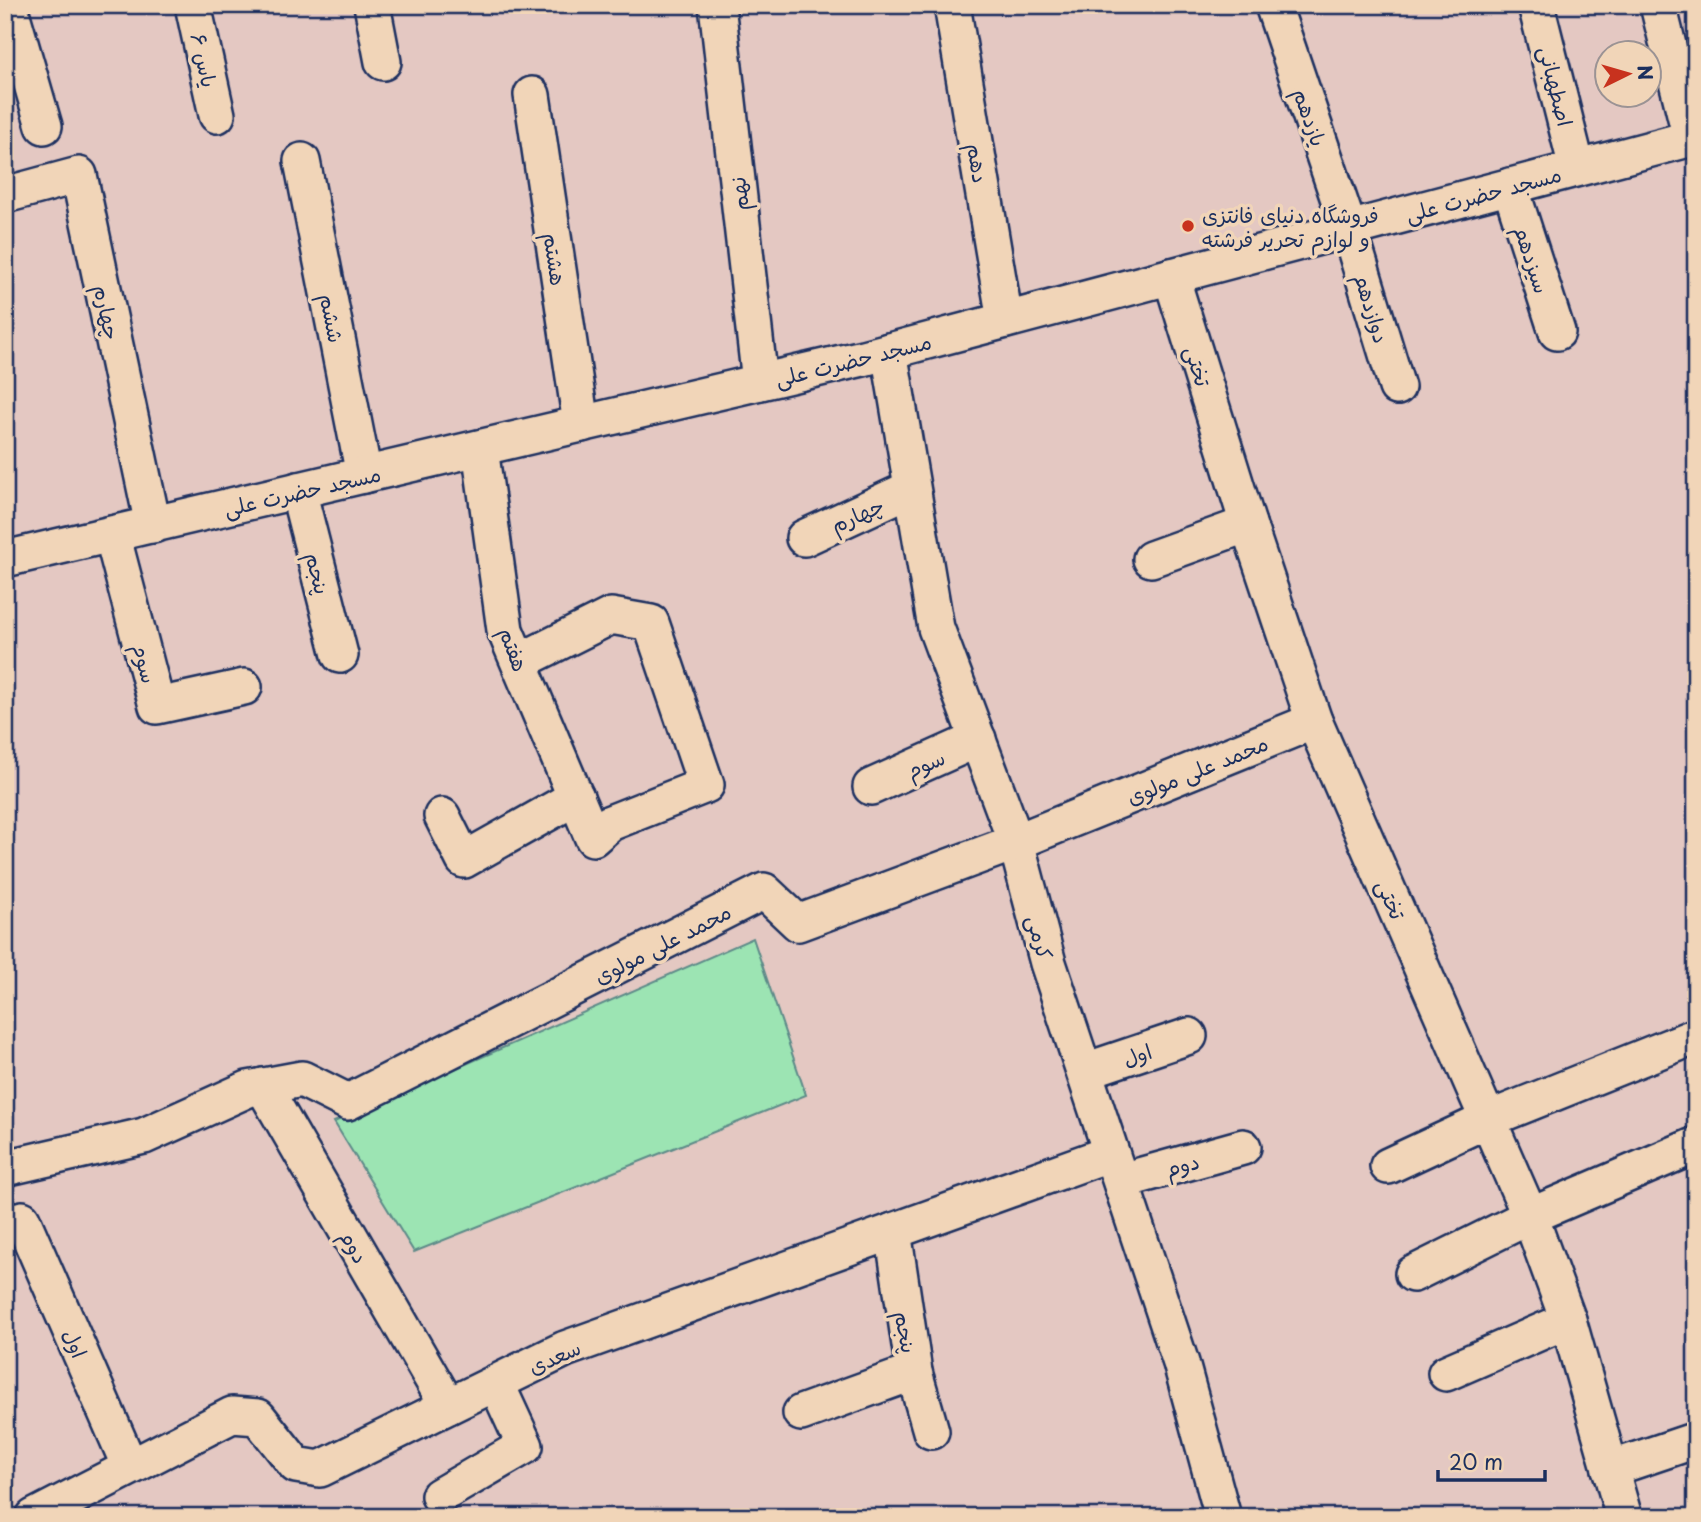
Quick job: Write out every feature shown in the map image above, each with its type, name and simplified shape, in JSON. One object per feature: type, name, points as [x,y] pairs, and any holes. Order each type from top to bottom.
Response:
[{"type":"street","points":[[9,5],[44,126]]},
{"type":"street","name":"یاس ۶","points":[[193,5],[217,116]]},
{"type":"street","points":[[372,5],[383,62]]},
{"type":"street","name":"نهم","points":[[717,5],[760,382]]},
{"type":"street","name":"دهم","points":[[953,5],[1004,320]]},
{"type":"street","name":"یازدهم","points":[[1273,5],[1349,229]]},
{"type":"street","name":"اصطهبانی","points":[[1536,5],[1577,168]]},
{"type":"street","points":[[1658,5],[1693,137]]},
{"type":"street","name":"هشتم","points":[[532,95],[581,424]]},
{"type":"street","name":"مسجد حضرت علی","points":[[5,559],[889,351],[1693,137]]},
{"type":"street","name":"ششم","points":[[303,160],[364,475]]},
{"type":"street","name":"چهارم","points":[[5,195],[79,174],[153,524]]},
{"type":"street","name":"سیزدهم","points":[[1510,186],[1557,332]]},
{"type":"street","name":"دوازدهم","points":[[1349,229],[1396,387]]},
{"type":"street","name":"تختی","points":[[1171,276],[1248,524],[1314,721],[1530,1216],[1568,1320],[1624,1517]]},
{"type":"street","name":"کرمی","points":[[889,351],[910,489],[936,628],[1016,842],[1048,963],[1181,1363],[1223,1517]]},
{"type":"street","name":"هفتم","points":[[480,448],[505,630],[593,838],[610,823],[706,785],[652,623],[611,616],[519,662]]},
{"type":"street","name":"چهارم","points":[[804,538],[910,489]]},
{"type":"street","name":"پنجم","points":[[298,490],[340,655]]},
{"type":"street","points":[[1151,559],[1248,524]]},
{"type":"street","name":"سوم","points":[[112,534],[157,706],[244,687]]},
{"type":"street","name":"محمد علی مولوی","points":[[5,1168],[144,1136],[247,1089],[302,1079],[348,1102],[764,891],[799,923],[1016,842],[1314,721]]},
{"type":"street","name":"سوم","points":[[871,787],[978,739]]},
{"type":"street","points":[[442,816],[464,860],[576,797]]},
{"type":"street","name":"اول","points":[[1084,1071],[1189,1036]]},
{"type":"street","points":[[1388,1166],[1489,1119],[1696,1036]]},
{"type":"street","name":"دوم","points":[[263,1086],[448,1406]]},
{"type":"street","points":[[1413,1274],[1530,1216],[1696,1145]]},
{"type":"street","name":"دوم","points":[[1116,1167],[1243,1147]]},
{"type":"street","name":"سعدی","points":[[34,1517],[232,1415],[258,1417],[296,1465],[320,1469],[565,1349],[893,1231],[1116,1167]]},
{"type":"street","name":"اول","points":[[22,1219],[130,1467]]},
{"type":"street","name":"پنجم","points":[[893,1231],[914,1372],[931,1431]]},
{"type":"street","points":[[1446,1373],[1568,1320]]},
{"type":"street","points":[[801,1413],[914,1372]]},
{"type":"street","points":[[439,1496],[525,1446],[496,1383]]},
{"type":"street","points":[[1610,1469],[1696,1440]]},
{"type":"green space","points":[[753,938],[806,1095],[414,1252],[334,1122]]},
{"type":"place","name":"فروشگاه دنیای فانتزی و لوازم تحریر فرشته","points":[[1188,226]]}]
